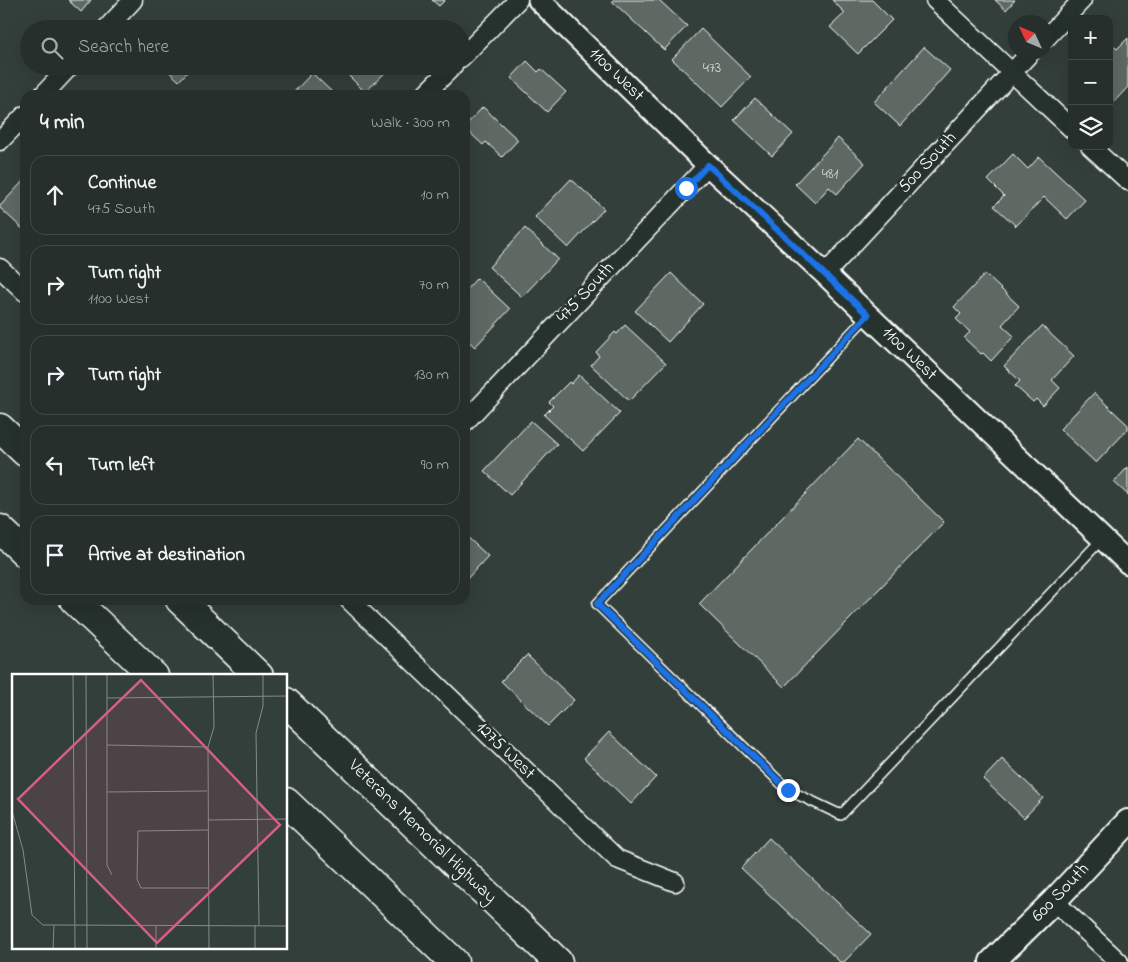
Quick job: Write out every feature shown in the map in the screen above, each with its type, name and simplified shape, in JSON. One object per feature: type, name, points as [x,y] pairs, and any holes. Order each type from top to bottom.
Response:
[{"type":"highway","points":[[0,428],[20,447]]},
{"type":"highway","points":[[0,529],[20,548]]},
{"type":"highway","points":[[79,605],[152,674]]},
{"type":"highway","points":[[185,605],[257,674]]},
{"type":"highway","name":"Veterans Memorial Highway","points":[[288,704],[558,962]]},
{"type":"highway","points":[[288,804],[454,962]]},
{"type":"main road","name":"600 South","points":[[992,962],[1054,901],[1128,822]]},
{"type":"street","points":[[114,20],[133,0]]},
{"type":"street","points":[[470,49],[518,0]]},
{"type":"street","name":"1100 West","points":[[539,0],[708,165],[1128,563]]},
{"type":"street","points":[[935,0],[1068,125]]},
{"type":"street","points":[[1053,31],[1082,0]]},
{"type":"street","name":"500 South","points":[[825,274],[1024,60]]},
{"type":"street","points":[[48,90],[62,75]]},
{"type":"street","points":[[429,90],[444,75]]},
{"type":"street","points":[[0,141],[20,120]]},
{"type":"street","points":[[1094,150],[1128,181]]},
{"type":"street","name":"475 South","points":[[470,417],[708,165]]},
{"type":"street","points":[[0,268],[20,287]]},
{"type":"street","name":"1275 West","points":[[354,605],[617,859],[675,882]]},
{"type":"street","points":[[1054,901],[1119,962]]},
{"type":"lane","points":[[868,315],[597,604],[788,790],[841,815],[1102,539]]},
{"type":"building","points":[[68,0],[91,0],[81,12]]},
{"type":"building","points":[[432,0],[445,0],[439,6]]},
{"type":"building","points":[[613,0],[659,0],[687,26],[664,50]]},
{"type":"building","points":[[832,0],[872,0],[892,20],[858,54],[830,27],[845,13]]},
{"type":"building","points":[[995,0],[1015,0],[1006,10]]},
{"type":"building","points":[[701,29],[751,77],[722,107],[672,59]]},
{"type":"building","points":[[1128,38],[1128,87],[1113,103],[1113,45],[1117,49]]},
{"type":"building","points":[[924,47],[950,70],[900,126],[874,102]]},
{"type":"building","points":[[527,61],[538,72],[541,69],[566,92],[547,112],[511,78]]},
{"type":"building","points":[[173,75],[185,75],[179,81]]},
{"type":"building","points":[[310,75],[314,75],[330,90],[296,90]]},
{"type":"building","points":[[348,75],[383,75],[367,90],[363,90]]},
{"type":"building","points":[[755,98],[793,134],[772,156],[734,120]]},
{"type":"building","points":[[483,107],[518,140],[502,157],[486,142],[483,145],[470,133],[470,121]]},
{"type":"building","points":[[838,138],[865,163],[837,194],[829,187],[815,203],[795,184]]},
{"type":"building","points":[[1013,154],[1028,169],[1039,157],[1085,200],[1067,219],[1044,197],[1016,226],[994,206],[1004,196],[988,180]]},
{"type":"building","points":[[571,179],[604,209],[568,248],[535,217]]},
{"type":"building","points":[[20,184],[20,226],[0,206]]},
{"type":"building","points":[[525,228],[558,259],[522,297],[489,267]]},
{"type":"building","points":[[671,273],[703,304],[668,342],[635,311]]},
{"type":"building","points":[[985,274],[1019,306],[1002,325],[1014,336],[991,361],[964,338],[970,332],[956,319],[961,314],[954,307]]},
{"type":"building","points":[[477,278],[510,309],[475,347],[470,342],[470,286]]},
{"type":"building","points":[[625,325],[666,363],[629,401],[591,365],[599,356],[596,352],[615,332],[617,334]]},
{"type":"building","points":[[1042,326],[1074,356],[1052,380],[1060,388],[1043,406],[1036,399],[1033,402],[1015,386],[1020,381],[1004,366]]},
{"type":"building","points":[[579,375],[620,413],[583,451],[544,415],[553,406],[549,402]]},
{"type":"building","points":[[1094,393],[1128,425],[1128,429],[1096,463],[1060,429]]},
{"type":"building","points":[[531,421],[557,444],[510,495],[484,471]]},
{"type":"building","points":[[858,439],[944,522],[784,687],[699,604]]},
{"type":"building","points":[[1128,467],[1128,495],[1114,482]]},
{"type":"building","points":[[470,540],[488,556],[470,576]]},
{"type":"building","points":[[527,655],[574,700],[548,726],[501,681]]},
{"type":"building","points":[[609,732],[656,777],[631,804],[584,758]]},
{"type":"building","points":[[1002,759],[1043,798],[1024,818],[983,779]]},
{"type":"building","points":[[769,838],[871,934],[844,962],[840,962],[741,868]]},
{"type":"route","points":[[686,188],[708,165],[868,315],[597,604],[788,790]]}]
